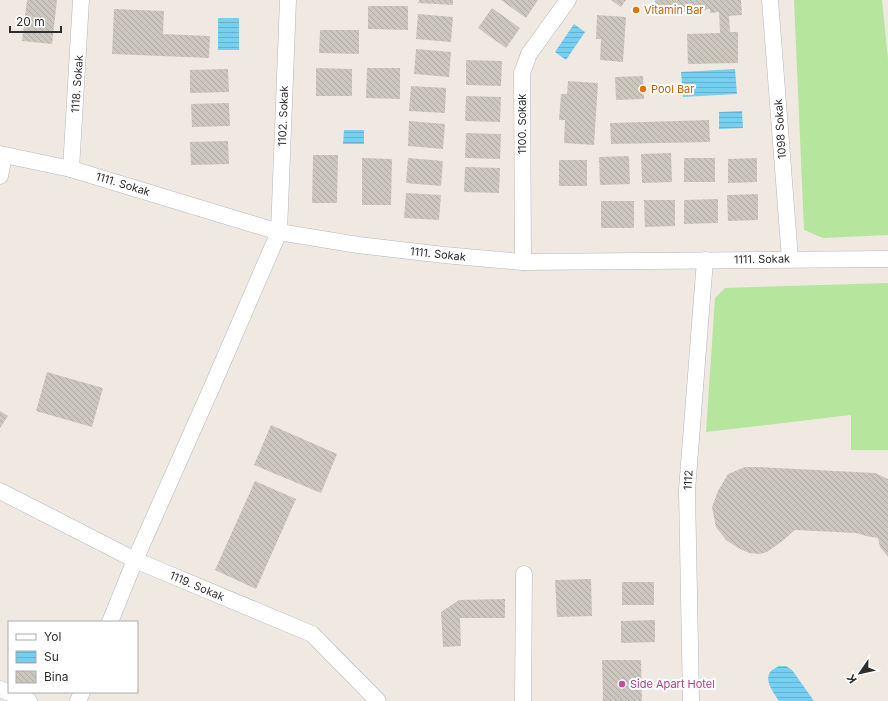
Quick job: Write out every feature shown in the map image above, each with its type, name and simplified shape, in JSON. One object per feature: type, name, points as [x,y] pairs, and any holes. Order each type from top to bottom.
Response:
[{"type":"street","name":"1118. Sokak","points":[[71,169],[81,0]]},
{"type":"street","name":"1102. Sokak","points":[[279,232],[288,0]]},
{"type":"street","name":"1100. Sokak","points":[[523,262],[522,73],[529,54],[568,0]]},
{"type":"street","name":"1098 Sokak","points":[[770,0],[790,259]]},
{"type":"street","name":"1111. Sokak","points":[[2,154],[71,169],[279,232],[358,245],[523,262],[888,259]]},
{"type":"street","points":[[0,176],[2,154]]},
{"type":"street","points":[[110,621],[135,560],[279,232]]},
{"type":"street","name":"1112","points":[[690,701],[687,490],[705,260]]},
{"type":"street","name":"1119. Sokak","points":[[0,491],[135,560],[312,634],[378,701]]},
{"type":"street","points":[[523,701],[524,574]]},
{"type":"street","points":[[10,693],[29,701]]},
{"type":"green space","points":[[794,0],[882,0],[888,59],[888,235],[823,238],[804,230]]},
{"type":"green space","points":[[888,283],[888,450],[851,450],[851,415],[706,432],[715,298],[725,288]]},
{"type":"water","points":[[218,18],[239,18],[239,50],[218,50]]},
{"type":"water","points":[[574,24],[585,32],[566,60],[555,52]]},
{"type":"water","points":[[735,69],[737,94],[683,97],[681,72]]},
{"type":"water","points":[[742,111],[743,128],[719,129],[719,112]]},
{"type":"water","points":[[344,130],[364,130],[364,144],[343,144]]},
{"type":"water","points":[[779,666],[786,666],[792,670],[814,701],[779,701],[770,686],[768,678],[771,671]]},
{"type":"building","points":[[27,0],[57,0],[52,44],[22,41]]},
{"type":"building","points":[[419,0],[453,0],[453,5],[418,3]]},
{"type":"building","points":[[501,0],[538,0],[526,18]]},
{"type":"building","points":[[611,0],[626,0],[621,7]]},
{"type":"building","points":[[655,0],[741,0],[742,15],[729,16],[730,32],[738,32],[738,63],[688,64],[687,34],[720,33],[719,12],[710,13],[710,9],[657,15]]},
{"type":"building","points":[[368,6],[408,6],[408,30],[368,29]]},
{"type":"building","points":[[492,8],[520,28],[506,48],[478,28]]},
{"type":"building","points":[[114,9],[164,11],[163,34],[210,36],[209,58],[112,54]]},
{"type":"building","points":[[418,14],[453,17],[451,42],[416,39]]},
{"type":"building","points":[[597,15],[626,17],[623,62],[600,60],[601,39],[596,39]]},
{"type":"building","points":[[320,30],[359,30],[359,54],[319,53]]},
{"type":"building","points":[[416,49],[451,52],[449,77],[414,74]]},
{"type":"building","points":[[466,60],[502,61],[501,86],[466,85]]},
{"type":"building","points":[[316,68],[352,69],[352,96],[316,96]]},
{"type":"building","points":[[367,68],[400,68],[400,99],[366,98]]},
{"type":"building","points":[[228,69],[229,92],[190,93],[190,70]]},
{"type":"building","points":[[643,76],[644,99],[616,100],[615,77]]},
{"type":"building","points":[[568,81],[598,83],[594,145],[564,143],[565,120],[559,120],[561,94],[567,94]]},
{"type":"building","points":[[411,86],[446,88],[445,113],[409,111]]},
{"type":"building","points":[[466,96],[501,97],[500,122],[465,121]]},
{"type":"building","points":[[229,103],[230,126],[192,127],[191,104]]},
{"type":"building","points":[[709,120],[710,142],[611,144],[610,123]]},
{"type":"building","points":[[409,121],[445,124],[443,149],[408,146]]},
{"type":"building","points":[[466,133],[501,134],[500,159],[465,158]]},
{"type":"building","points":[[228,141],[229,164],[191,165],[190,142]]},
{"type":"building","points":[[671,153],[672,182],[642,183],[641,154]]},
{"type":"building","points":[[313,155],[338,155],[337,203],[312,203]]},
{"type":"building","points":[[629,156],[630,184],[600,185],[599,157]]},
{"type":"building","points":[[362,158],[392,159],[391,205],[362,205]]},
{"type":"building","points":[[408,158],[443,161],[441,186],[406,183]]},
{"type":"building","points":[[684,158],[715,158],[715,182],[684,182]]},
{"type":"building","points":[[757,158],[757,182],[728,183],[728,159]]},
{"type":"building","points":[[559,160],[587,160],[587,186],[559,186]]},
{"type":"building","points":[[465,167],[500,168],[499,193],[464,192]]},
{"type":"building","points":[[406,193],[441,195],[439,220],[404,218]]},
{"type":"building","points":[[758,194],[758,220],[728,221],[727,195]]},
{"type":"building","points":[[718,199],[718,223],[684,224],[684,200]]},
{"type":"building","points":[[644,200],[675,200],[675,226],[645,227]]},
{"type":"building","points":[[601,201],[634,201],[634,228],[601,228]]},
{"type":"building","points":[[47,372],[103,388],[92,427],[36,411]]},
{"type":"building","points":[[0,411],[8,416],[0,428]]},
{"type":"building","points":[[271,425],[337,454],[321,493],[254,465]]},
{"type":"building","points":[[745,467],[875,473],[888,479],[888,557],[880,547],[878,538],[856,533],[795,530],[767,552],[760,554],[749,553],[738,548],[726,540],[716,527],[712,507],[718,491],[728,474]]},
{"type":"building","points":[[255,481],[296,499],[256,589],[215,570]]},
{"type":"building","points":[[591,579],[592,616],[557,617],[555,580]]},
{"type":"building","points":[[622,582],[654,582],[654,605],[622,605]]},
{"type":"building","points":[[505,599],[505,618],[460,618],[461,646],[443,647],[441,612],[459,600]]},
{"type":"building","points":[[655,620],[655,642],[621,643],[621,621]]},
{"type":"building","points":[[602,660],[641,660],[642,701],[603,701]]},
{"type":"place","name":"Vitamin Bar","points":[[636,10]]},
{"type":"place","name":"Pool Bar","points":[[643,89]]},
{"type":"place","name":"Side Apart Hotel","points":[[622,684]]}]
